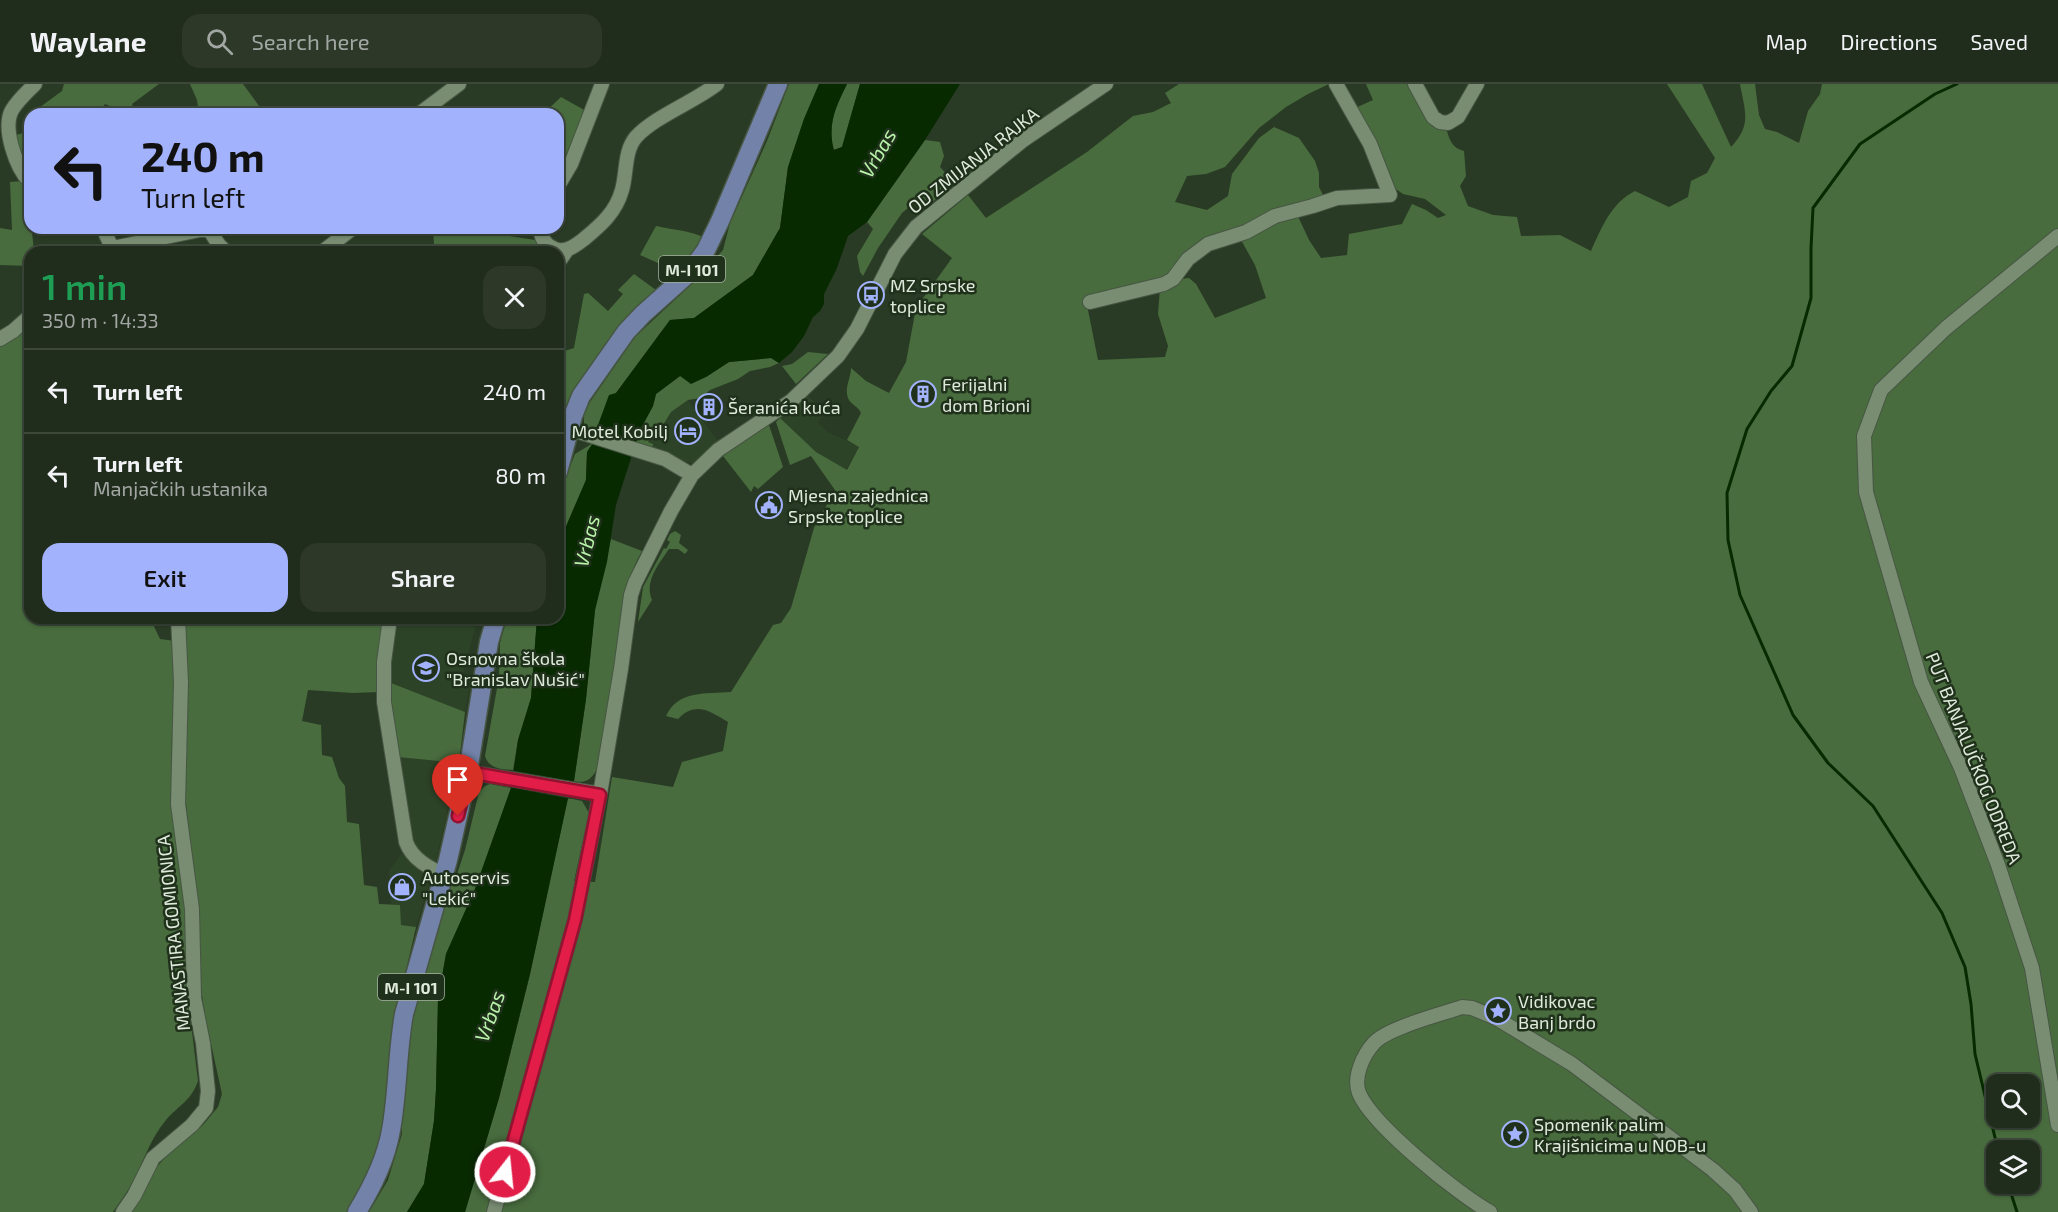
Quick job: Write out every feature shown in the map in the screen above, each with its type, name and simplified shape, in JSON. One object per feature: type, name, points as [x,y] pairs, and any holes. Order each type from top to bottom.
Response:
[{"type":"main road","name":"M-I 101","points":[[564,450],[581,396],[626,333],[643,314],[693,269],[706,250],[778,84]]},
{"type":"main road","name":"M-I 101","points":[[357,1212],[380,1166],[391,1131],[404,1014],[445,875],[468,772],[489,642],[494,624]]},
{"type":"street","points":[[24,174],[18,166],[12,146],[10,121],[12,110],[35,84]]},
{"type":"street","points":[[427,108],[459,84]]},
{"type":"street","points":[[564,165],[602,84]]},
{"type":"street","points":[[564,254],[612,213],[623,188],[630,150],[637,136],[717,84]]},
{"type":"street","name":"OD ZMIJANJA RAJKA","points":[[494,1212],[575,920],[600,795],[631,595],[671,511],[692,474],[718,450],[790,401],[838,356],[852,338],[896,254],[923,220],[1022,141],[1106,84]]},
{"type":"street","points":[[1090,302],[1164,284],[1173,279],[1188,259],[1208,244],[1246,232],[1275,216],[1337,198],[1390,195],[1370,144],[1336,84]]},
{"type":"street","points":[[1415,84],[1433,117],[1440,122],[1449,123],[1458,117],[1477,84]]},
{"type":"street","points":[[127,246],[179,234]]},
{"type":"street","points":[[330,246],[345,234]]},
{"type":"street","points":[[541,234],[549,246]]},
{"type":"street","name":"PUT BANJALUČKOG ODREDA","points":[[2058,236],[1946,328],[1881,390],[1864,436],[1866,492],[1921,682],[1961,768],[1998,864],[2032,969],[2058,1125]]},
{"type":"street","points":[[0,339],[24,321]]},
{"type":"street","points":[[570,429],[651,453],[679,465],[692,474]]},
{"type":"street","name":"MANASTIRA GOMIONICA","points":[[123,1212],[134,1196],[153,1158],[192,1125],[206,1108],[208,1091],[203,1043],[194,998],[192,909],[178,804],[181,682],[178,624]]},
{"type":"street","points":[[389,624],[384,662],[384,702],[406,842],[411,852],[429,868],[445,875]]},
{"type":"street","points":[[468,772],[600,795]]},
{"type":"street","points":[[1490,1212],[1480,1209],[1448,1184],[1394,1136],[1369,1108],[1359,1093],[1357,1083],[1358,1072],[1374,1042],[1399,1028],[1462,1007],[1472,1008],[1496,1018],[1572,1064],[1713,1170],[1735,1190],[1751,1212]]},
{"type":"shaded area","points":[[64,84],[159,84],[132,104],[133,108],[115,108],[105,104],[102,108],[39,108],[62,91]]},
{"type":"shaded area","points":[[190,84],[243,84],[261,108],[198,108]]},
{"type":"shaded area","points":[[789,84],[819,84],[804,119],[788,167],[780,228],[753,275],[694,318],[670,320],[616,393],[595,433],[584,428],[584,413],[590,402],[635,337],[695,281],[723,250],[730,223],[767,141]]},
{"type":"shaded area","points":[[847,84],[860,84],[842,147],[833,150],[832,124]]},
{"type":"shaded area","points":[[1179,84],[1329,84],[1286,107],[1259,128],[1225,167],[1206,174],[1187,176],[1175,202],[1207,210],[1228,196],[1232,174],[1259,138],[1274,127],[1299,138],[1315,161],[1319,173],[1319,187],[1323,195],[1308,202],[1289,205],[1265,214],[1159,280],[1086,300],[1098,360],[1165,357],[1168,346],[1158,314],[1160,288],[1180,279],[1189,278],[1196,284],[1215,318],[1266,298],[1255,265],[1241,240],[1296,212],[1309,240],[1321,258],[1347,255],[1349,234],[1402,224],[1412,204],[1438,218],[1446,215],[1425,199],[1403,194],[1393,187],[1353,109],[1373,100],[1366,84],[1410,84],[1428,118],[1439,128],[1447,131],[1452,144],[1464,151],[1466,176],[1460,186],[1468,206],[1493,215],[1517,217],[1521,236],[1560,235],[1591,251],[1608,216],[1627,196],[1635,191],[1669,207],[1688,197],[1691,181],[1707,173],[1715,158],[1667,84],[1702,84],[1731,147],[1742,132],[1745,118],[1740,84],[1755,84],[1759,115],[1765,129],[1799,143],[1808,111],[1820,94],[1822,84],[2058,84],[2058,1212],[465,1212],[499,1098],[530,974],[568,798],[582,801],[589,813],[574,881],[595,882],[612,777],[673,787],[682,762],[723,751],[728,722],[715,714],[697,709],[691,710],[678,719],[666,716],[671,708],[685,698],[694,695],[731,692],[773,625],[781,623],[791,608],[814,528],[835,490],[811,456],[790,465],[776,422],[780,418],[816,452],[847,470],[859,447],[847,440],[861,413],[849,400],[847,394],[851,368],[866,381],[889,393],[906,362],[916,308],[952,258],[922,234],[968,195],[986,218],[1087,152],[1133,116],[1153,112],[1171,103],[1165,93]]},
{"type":"shaded area","points":[[561,97],[586,111],[564,159],[564,108],[549,108]]},
{"type":"shaded area","points":[[24,131],[24,168],[19,161],[16,135]]},
{"type":"shaded area","points":[[925,140],[940,142],[944,156],[940,167],[955,183],[930,204],[921,197],[902,213],[878,248],[863,276],[857,256],[873,229],[867,222]]},
{"type":"shaded area","points":[[10,182],[24,182],[24,234],[32,234],[33,246],[24,246],[24,266],[0,265],[0,228],[12,230]]},
{"type":"shaded area","points":[[656,226],[705,238],[686,263],[676,271],[640,255]]},
{"type":"shaded area","points":[[433,234],[497,234],[535,240],[540,246],[418,246],[434,244]]},
{"type":"shaded area","points":[[634,274],[656,290],[622,323],[579,382],[574,390],[564,425],[564,351],[574,348],[584,294],[588,293],[608,311],[623,294],[618,290]]},
{"type":"shaded area","points":[[24,327],[24,624],[153,624],[160,639],[175,641],[178,687],[172,732],[171,791],[189,921],[190,956],[186,983],[198,1081],[188,1098],[160,1127],[131,1185],[113,1212],[0,1212],[0,342]]},
{"type":"shaded area","points":[[808,352],[828,354],[796,384],[782,366],[792,364]]},
{"type":"shaded area","points":[[771,358],[779,363],[750,371],[738,379],[710,390],[701,398],[688,400],[671,412],[655,438],[652,436],[648,442],[653,444],[652,449],[636,444],[656,394],[680,376],[706,377],[729,362]]},
{"type":"shaded area","points":[[807,395],[825,412],[818,423],[829,433],[859,446],[846,470],[816,452],[780,418]]},
{"type":"shaded area","points":[[688,400],[720,444],[695,464],[651,452],[648,442],[671,412]]},
{"type":"shaded area","points":[[769,425],[783,467],[758,489],[754,486],[751,492],[723,456]]},
{"type":"shaded area","points":[[593,443],[587,452],[586,480],[564,531],[564,482],[575,454]]},
{"type":"shaded area","points":[[675,531],[681,535],[679,543],[688,550],[685,554],[678,549],[669,549],[651,580],[652,600],[638,622],[643,587],[664,548],[666,549],[670,542],[667,540],[670,534]]},
{"type":"shaded area","points":[[611,539],[642,551],[634,566],[624,598],[611,693],[597,769],[588,780],[578,782],[574,781],[586,699],[595,610]]},
{"type":"shaded area","points":[[186,624],[385,624],[380,692],[308,690],[302,721],[321,725],[322,755],[332,757],[339,778],[345,786],[347,822],[359,824],[364,885],[377,887],[379,904],[400,905],[401,925],[416,927],[397,1009],[381,1147],[349,1212],[130,1212],[155,1169],[176,1145],[202,1126],[218,1107],[222,1094],[200,983],[200,929],[185,795],[188,705]]},
{"type":"shaded area","name":"Osnovna škola \"Branislav Nušić\"","points":[[392,624],[471,624],[475,628],[463,674],[471,678],[465,712],[386,681]]},
{"type":"shaded area","points":[[505,624],[537,624],[531,698],[518,740],[513,770],[492,766],[485,756],[499,677],[500,643]]},
{"type":"shaded area","points":[[386,681],[465,712],[459,763],[398,757]]},
{"type":"shaded area","points":[[398,757],[459,763],[435,864],[412,847]]},
{"type":"shaded area","points":[[490,784],[511,788],[475,889],[446,954],[438,999],[434,1121],[424,1184],[407,1212],[369,1212],[388,1180],[402,1134],[406,1031],[447,889],[457,874],[465,850],[479,792]]},
{"type":"shaded area","points":[[404,850],[429,872],[429,883],[416,927],[401,925],[400,905],[391,904],[389,871]]},
{"type":"water","name":"Vrbas","points":[[819,84],[847,84],[836,108],[832,124],[834,150],[842,147],[860,84],[960,84],[925,140],[867,222],[848,236],[837,268],[824,294],[824,304],[813,317],[804,336],[792,352],[779,363],[771,358],[729,362],[691,384],[680,376],[656,394],[653,406],[640,430],[616,505],[607,562],[595,610],[586,699],[574,781],[568,798],[530,974],[499,1098],[465,1212],[407,1212],[424,1184],[434,1121],[438,999],[446,954],[475,889],[511,788],[518,740],[531,698],[537,624],[564,624],[564,531],[586,480],[587,452],[593,443],[609,395],[616,393],[670,320],[694,318],[753,275],[780,228],[788,167],[804,119]]},
{"type":"pier","points":[[510,770],[577,782],[571,799],[508,787]]},
{"type":"waterway","points":[[1957,84],[1935,94],[1860,144],[1813,208],[1811,298],[1792,366],[1771,391],[1747,429],[1727,493],[1728,540],[1740,595],[1793,715],[1828,763],[1873,806],[1942,913],[1965,967],[1975,1054],[1996,1140]]},
{"type":"waterway","points":[[2011,1194],[2017,1212]]},
{"type":"place","name":"MZ Srpske toplice","points":[[871,295]]},
{"type":"place","name":"Ferijalni dom Brioni","points":[[923,394]]},
{"type":"place","name":"Šeranića kuća","points":[[709,407]]},
{"type":"place","name":"Motel Kobilj","points":[[688,431]]},
{"type":"place","name":"Mjesna zajednica Srpske toplice","points":[[769,505]]},
{"type":"place","name":"Osnovna škola \"Branislav Nušić\"","points":[[426,668]]},
{"type":"place","name":"Autoservis \"Lekić\"","points":[[402,887]]},
{"type":"place","name":"Vidikovac Banj brdo","points":[[1498,1011]]},
{"type":"place","name":"Spomenik palim Krajišnicima u NOB-u","points":[[1515,1134]]},
{"type":"route","points":[[458,816],[468,772],[600,795],[575,920],[505,1172]]}]
